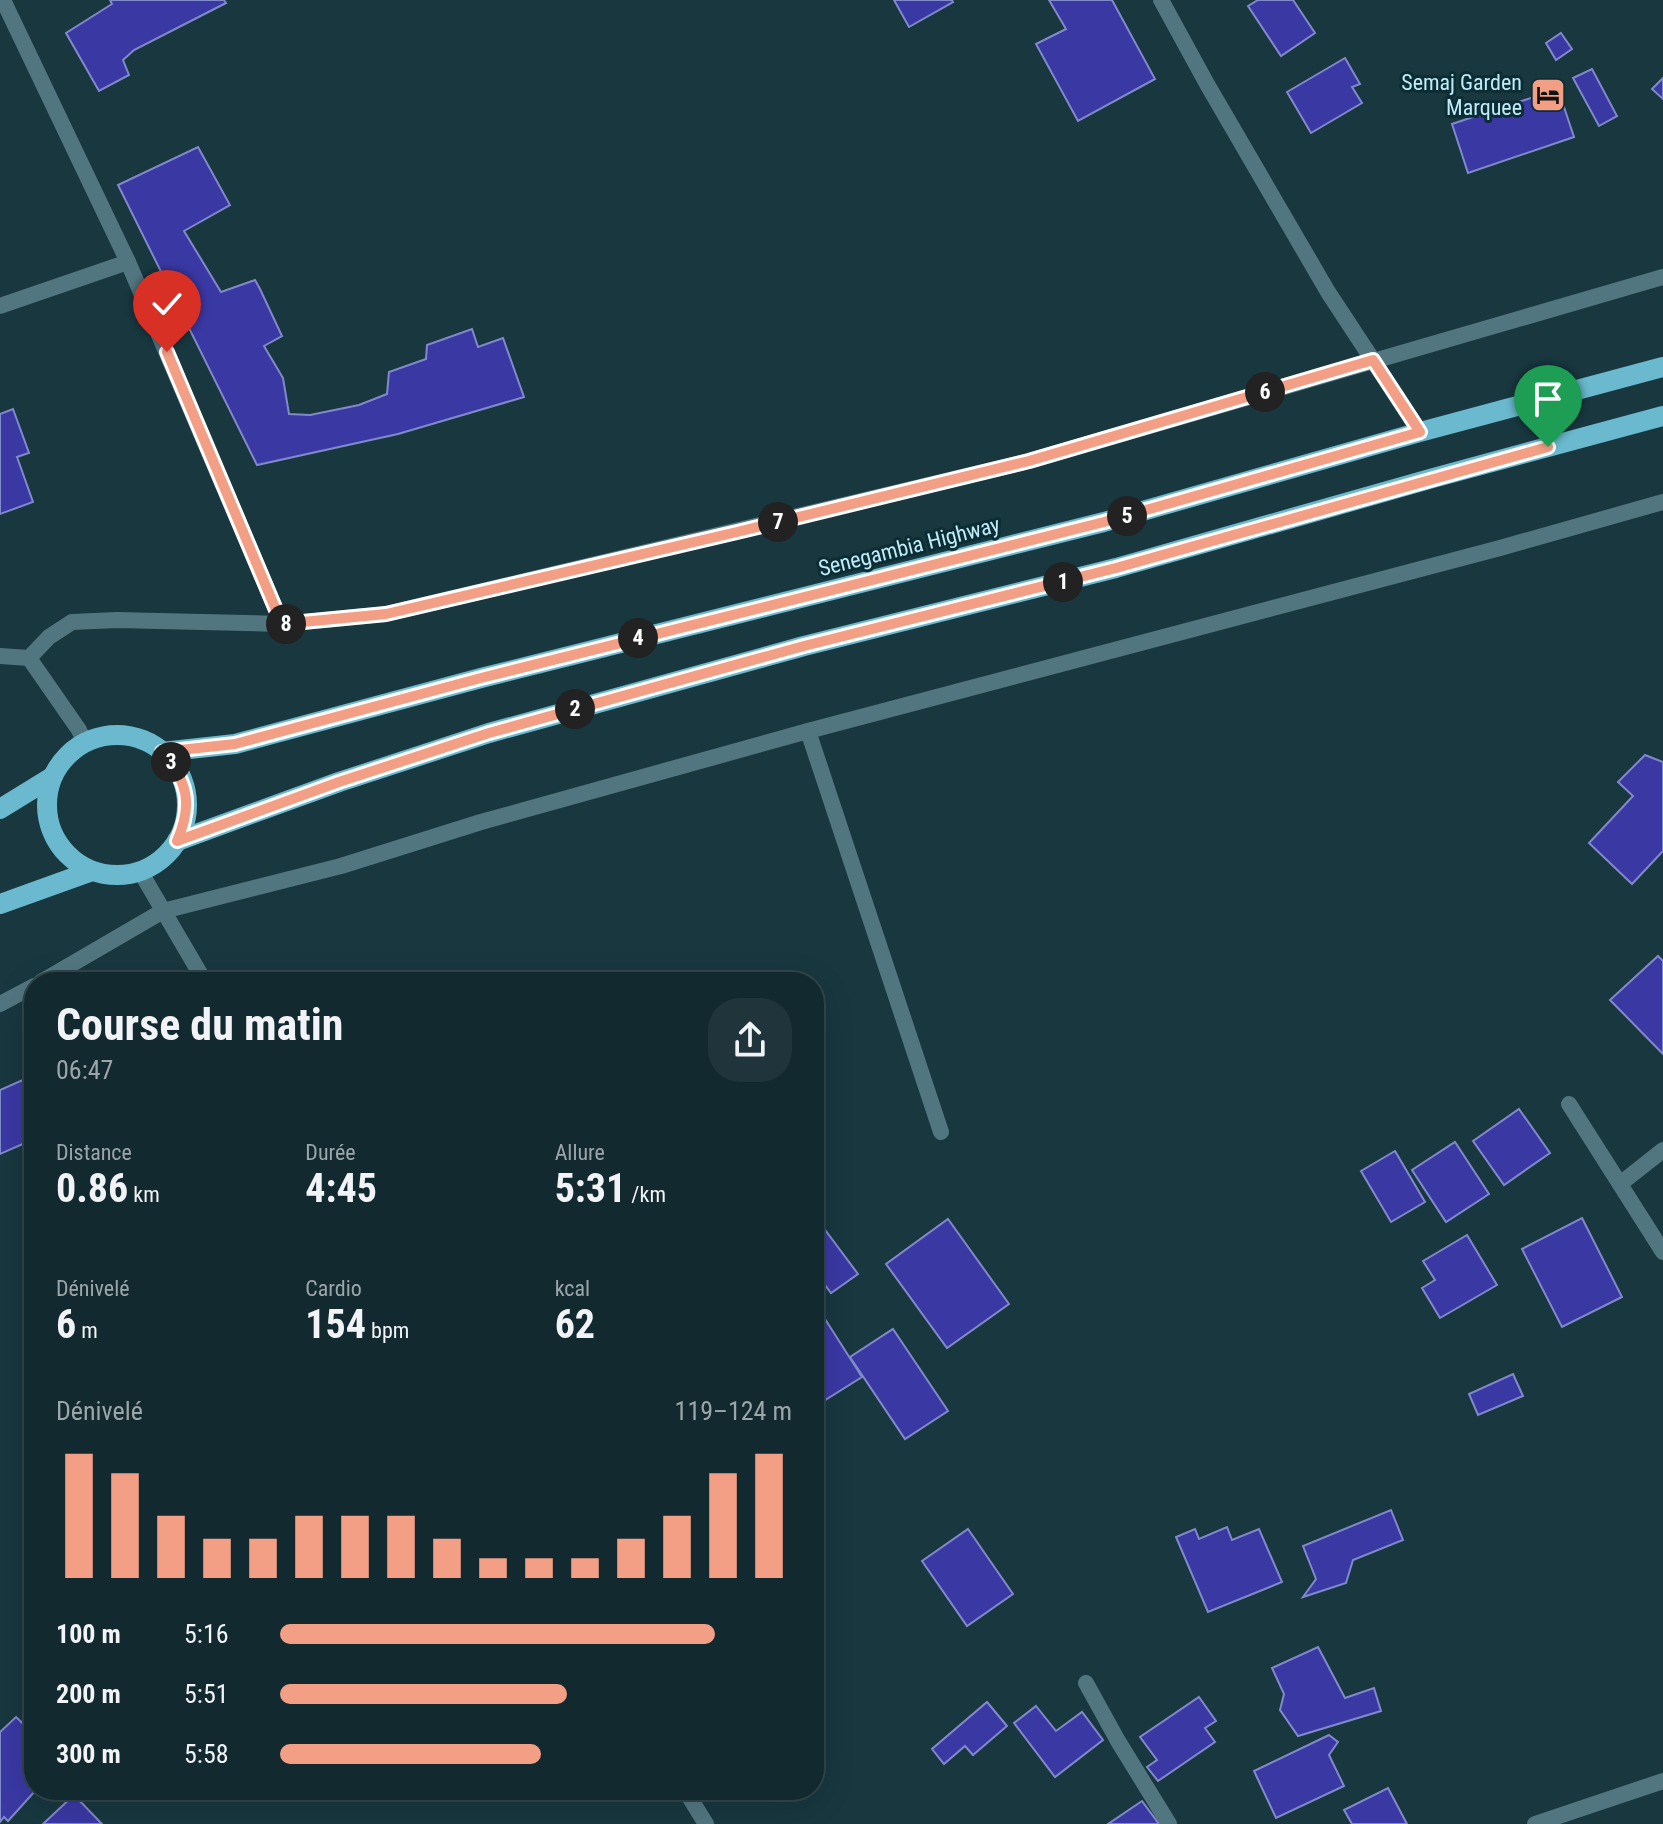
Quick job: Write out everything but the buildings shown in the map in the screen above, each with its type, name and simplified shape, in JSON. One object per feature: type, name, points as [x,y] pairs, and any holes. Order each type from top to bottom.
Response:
[{"type":"main road","name":"Senegambia Highway","points":[[162,752],[235,744],[496,674],[1104,522],[1663,367]]},
{"type":"main road","points":[[177,841],[339,782],[489,733],[804,646],[1116,568],[1663,416]]},
{"type":"main road","points":[[116,735],[140,740],[162,752],[181,778],[186,794],[184,826],[177,841],[168,854],[154,865],[124,875],[92,871],[77,863],[65,852],[52,832],[47,808],[47,792],[60,763],[71,751],[85,743],[116,735]]},
{"type":"main road","points":[[0,809],[52,777]]},
{"type":"main road","points":[[0,904],[92,871]]},
{"type":"street","points":[[3,0],[128,262],[282,624]]},
{"type":"street","points":[[1161,0],[1328,292],[1420,432]]},
{"type":"street","points":[[0,306],[128,262]]},
{"type":"street","points":[[29,658],[49,637],[72,622],[117,620],[282,624],[386,614],[1029,461],[1663,277]]},
{"type":"street","points":[[58,972],[163,911],[341,866],[481,822],[808,731],[1663,502]]},
{"type":"street","points":[[0,656],[29,658]]},
{"type":"street","points":[[29,658],[85,743]]},
{"type":"street","points":[[808,731],[941,1132]]},
{"type":"street","points":[[140,871],[199,972]]},
{"type":"street","points":[[0,1004],[24,991]]},
{"type":"street","points":[[1569,1104],[1663,1252]]},
{"type":"street","points":[[1620,1184],[1663,1150]]},
{"type":"street","points":[[1086,1683],[1169,1824]]},
{"type":"street","points":[[1535,1824],[1663,1781]]},
{"type":"street","points":[[691,1800],[706,1824]]},
{"type":"place","name":"Semaj Garden Marquee","points":[[1548,95]]},
{"type":"route","points":[[167,352],[282,624],[386,614],[737,532],[1029,461],[1373,360],[1420,432],[1104,522],[481,678],[235,744],[162,752],[181,778],[186,794],[184,826],[177,841],[339,782],[489,733],[804,646],[1116,568],[1548,447]]}]
